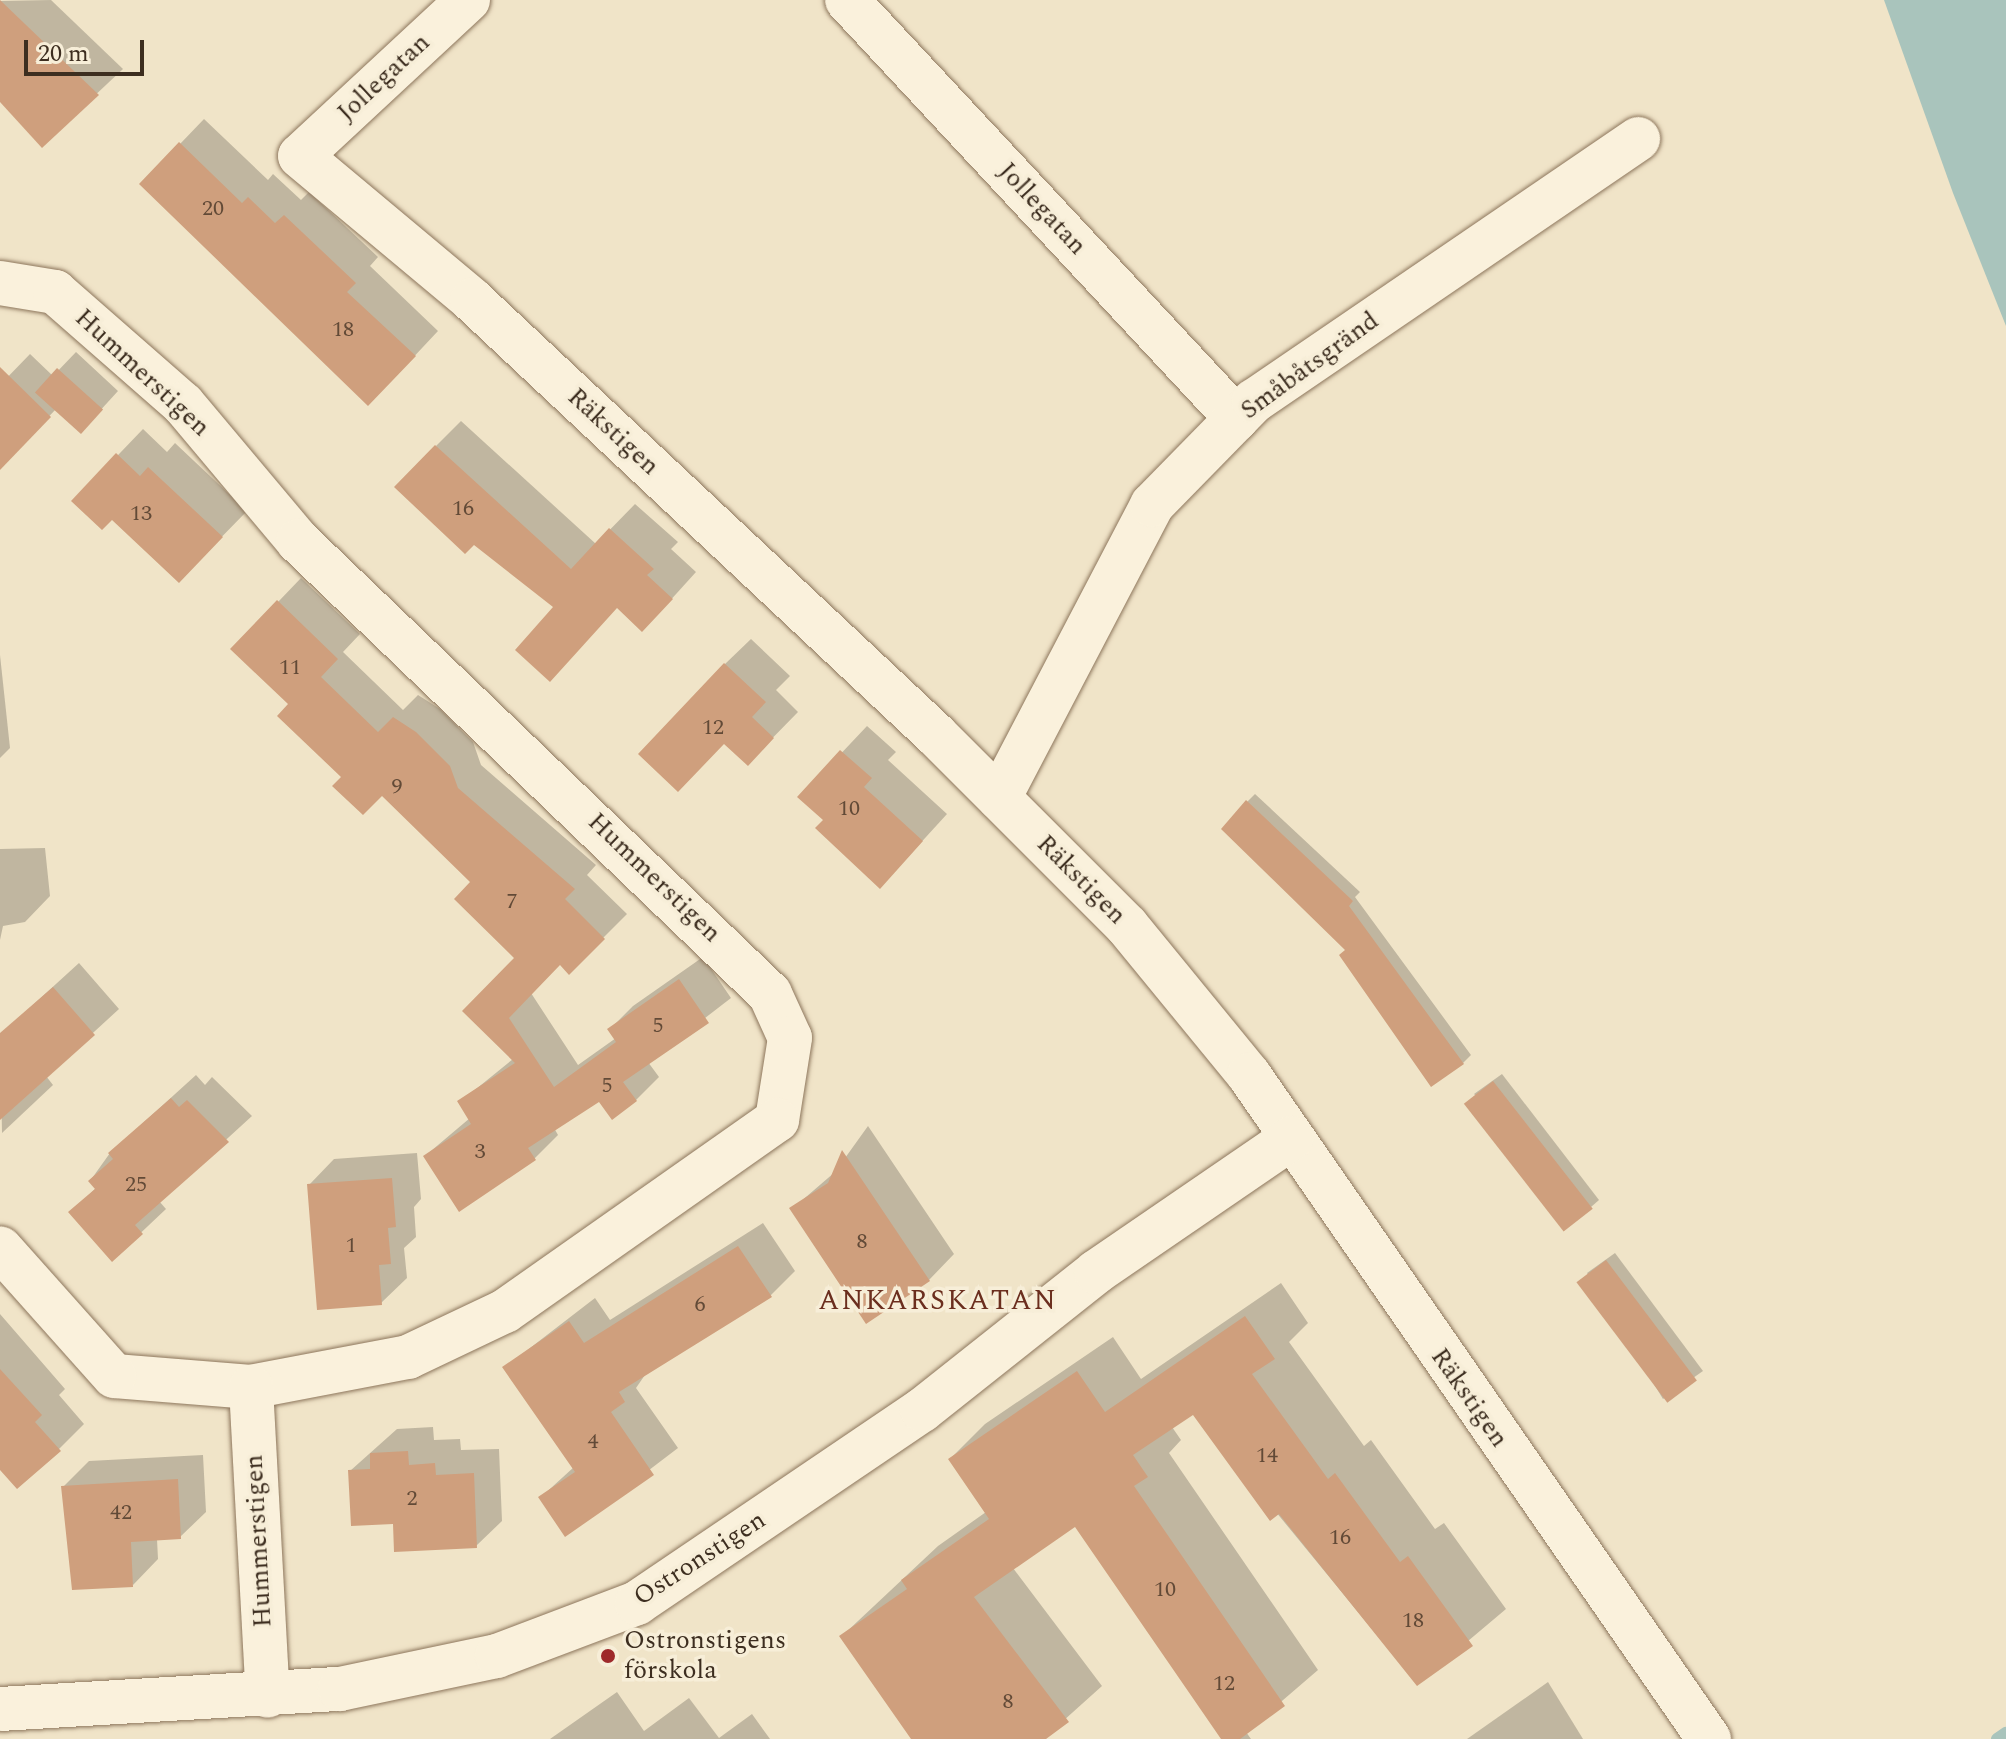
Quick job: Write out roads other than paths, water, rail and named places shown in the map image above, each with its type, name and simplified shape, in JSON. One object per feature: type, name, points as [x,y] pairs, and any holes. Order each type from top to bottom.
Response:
[{"type":"street","name":"Jollegatan","points":[[300,156],[468,0]]},
{"type":"street","name":"Jollegatan","points":[[847,0],[1237,419]]},
{"type":"street","name":"Småbåtsgränd","points":[[999,798],[1152,505],[1237,419],[1638,139]]},
{"type":"street","name":"Räkstigen","points":[[300,156],[472,300],[999,798],[1127,926],[1292,1138],[1709,1739]]},
{"type":"street","name":"Hummerstigen","points":[[0,283],[55,292],[183,404],[298,541],[770,994],[790,1038],[777,1120],[505,1311],[408,1357],[251,1387],[114,1376],[0,1248]]},
{"type":"street","name":"Ostronstigen","points":[[0,1709],[268,1696],[340,1689],[497,1656],[637,1603],[922,1410],[1096,1272],[1292,1138]]},
{"type":"street","name":"Hummerstigen","points":[[251,1387],[268,1696]]},
{"type":"water","points":[[1884,0],[2006,0],[2006,326],[1953,193]]},
{"type":"waterway","points":[[1997,1739],[2006,1733]]},
{"type":"place","name":"Ostronstigens förskola","points":[[608,1656]]},
{"type":"district","name":"ANKARSKATAN","points":[[938,1301]]}]
